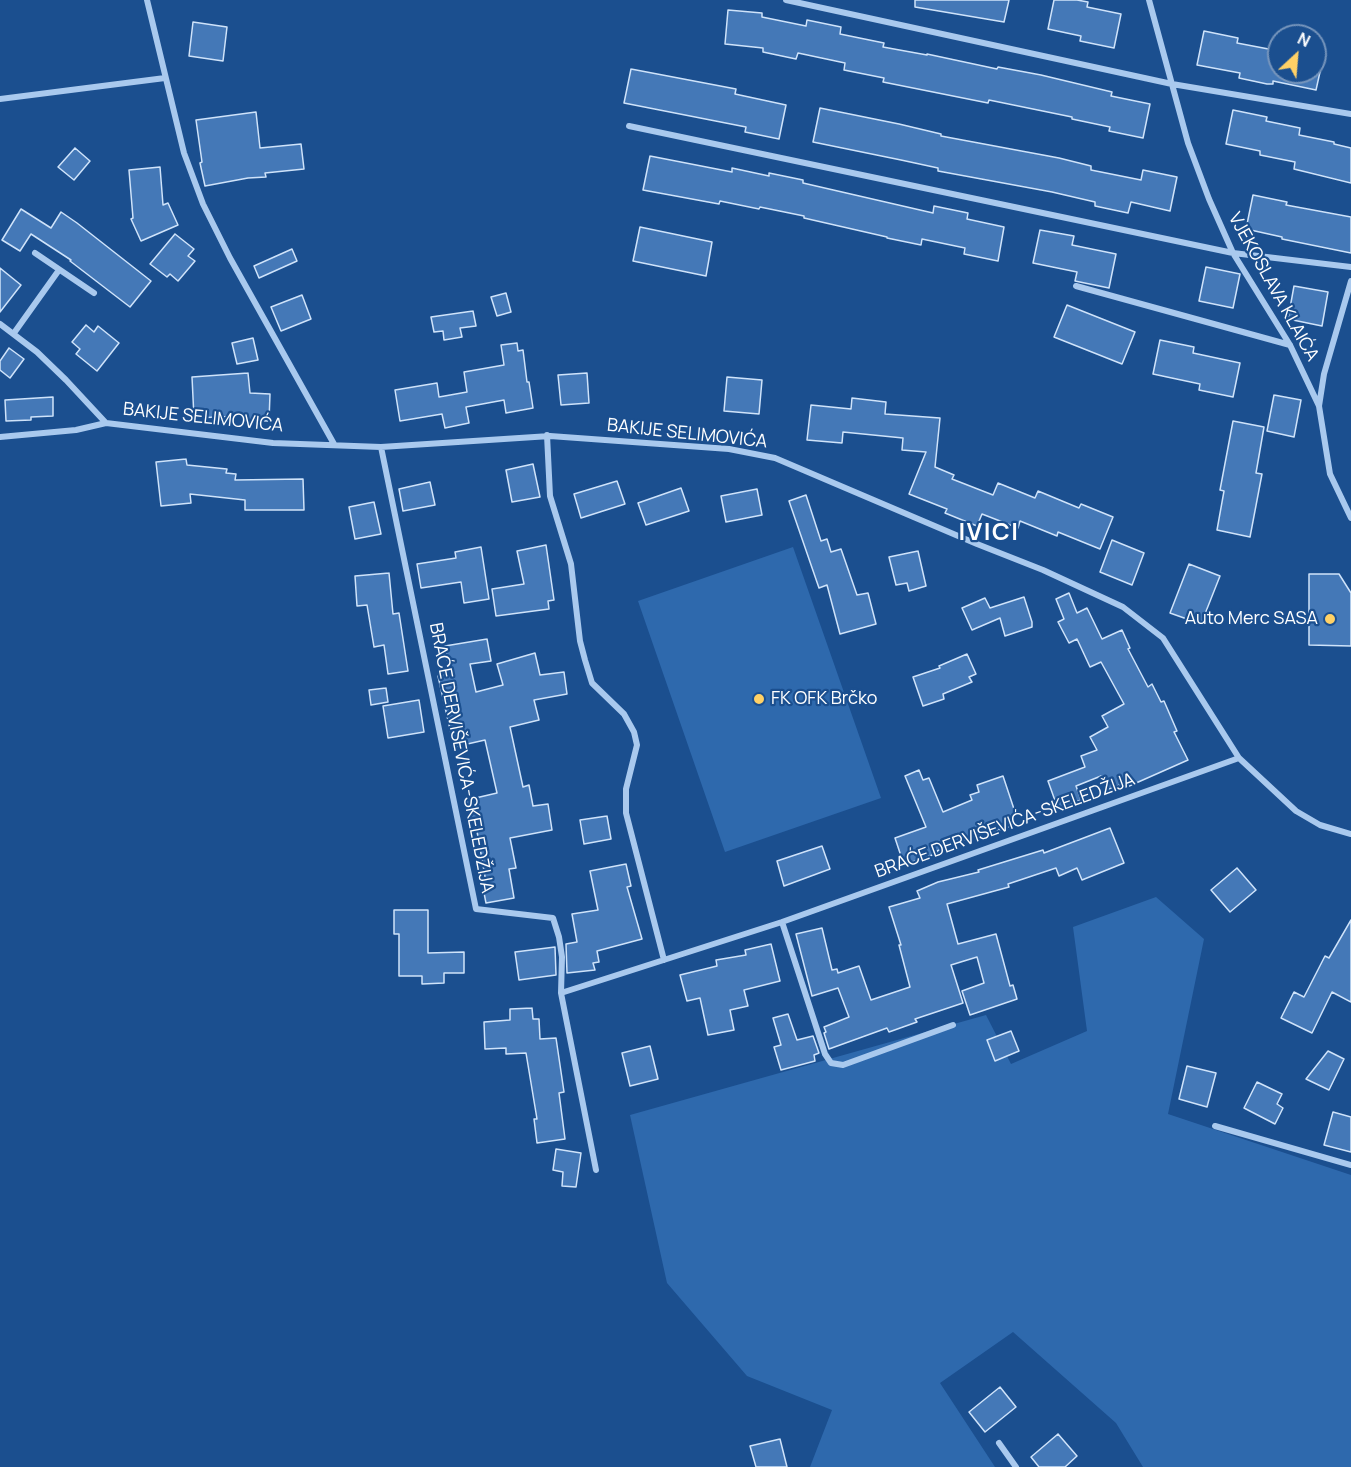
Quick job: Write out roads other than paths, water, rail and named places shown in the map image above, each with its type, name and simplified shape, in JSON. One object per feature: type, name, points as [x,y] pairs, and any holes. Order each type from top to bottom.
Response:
[{"type":"street","points":[[147,0],[184,153],[203,204],[230,258],[334,444]]},
{"type":"street","points":[[786,0],[1172,84],[1351,114]]},
{"type":"street","name":"VJEKOSLAVA KLAIĆA","points":[[1149,0],[1188,143],[1209,199],[1233,253],[1290,345],[1319,406],[1330,474],[1351,518]]},
{"type":"street","points":[[0,99],[165,78]]},
{"type":"street","points":[[629,126],[1233,253],[1351,267]]},
{"type":"street","points":[[35,253],[94,293]]},
{"type":"street","points":[[14,333],[59,270]]},
{"type":"street","points":[[1319,406],[1324,375],[1351,281]]},
{"type":"street","points":[[1076,286],[1290,345]]},
{"type":"street","name":"BAKIJE SELIMOVIĆA","points":[[0,324],[14,333],[66,380],[106,423],[273,442],[381,447],[547,435],[729,449],[775,458],[1043,570],[1104,597],[1130,612],[1163,638],[1239,758],[1296,811],[1320,825],[1351,834]]},
{"type":"street","points":[[0,437],[76,430],[106,423]]},
{"type":"street","points":[[547,435],[550,496],[571,564],[580,641],[585,660],[592,683],[624,714],[634,732],[636,745],[626,789],[626,813],[664,960]]},
{"type":"street","name":"BRAĆE DERVIŠEVIĆA-SKELEDŽIJA","points":[[381,447],[476,909],[553,918],[562,957],[561,993],[782,922],[1239,758]]},
{"type":"street","points":[[782,922],[825,1054],[831,1063],[843,1065],[953,1025]]},
{"type":"street","points":[[561,993],[597,1170]]},
{"type":"street","points":[[1215,1126],[1351,1165]]},
{"type":"street","points":[[999,1443],[1017,1467]]},
{"type":"place","name":"Auto Merc SASA","points":[[1330,619]]},
{"type":"place","name":"FK OFK Brčko","points":[[759,699]]},
{"type":"district","name":"IVICI","points":[[989,533]]}]
